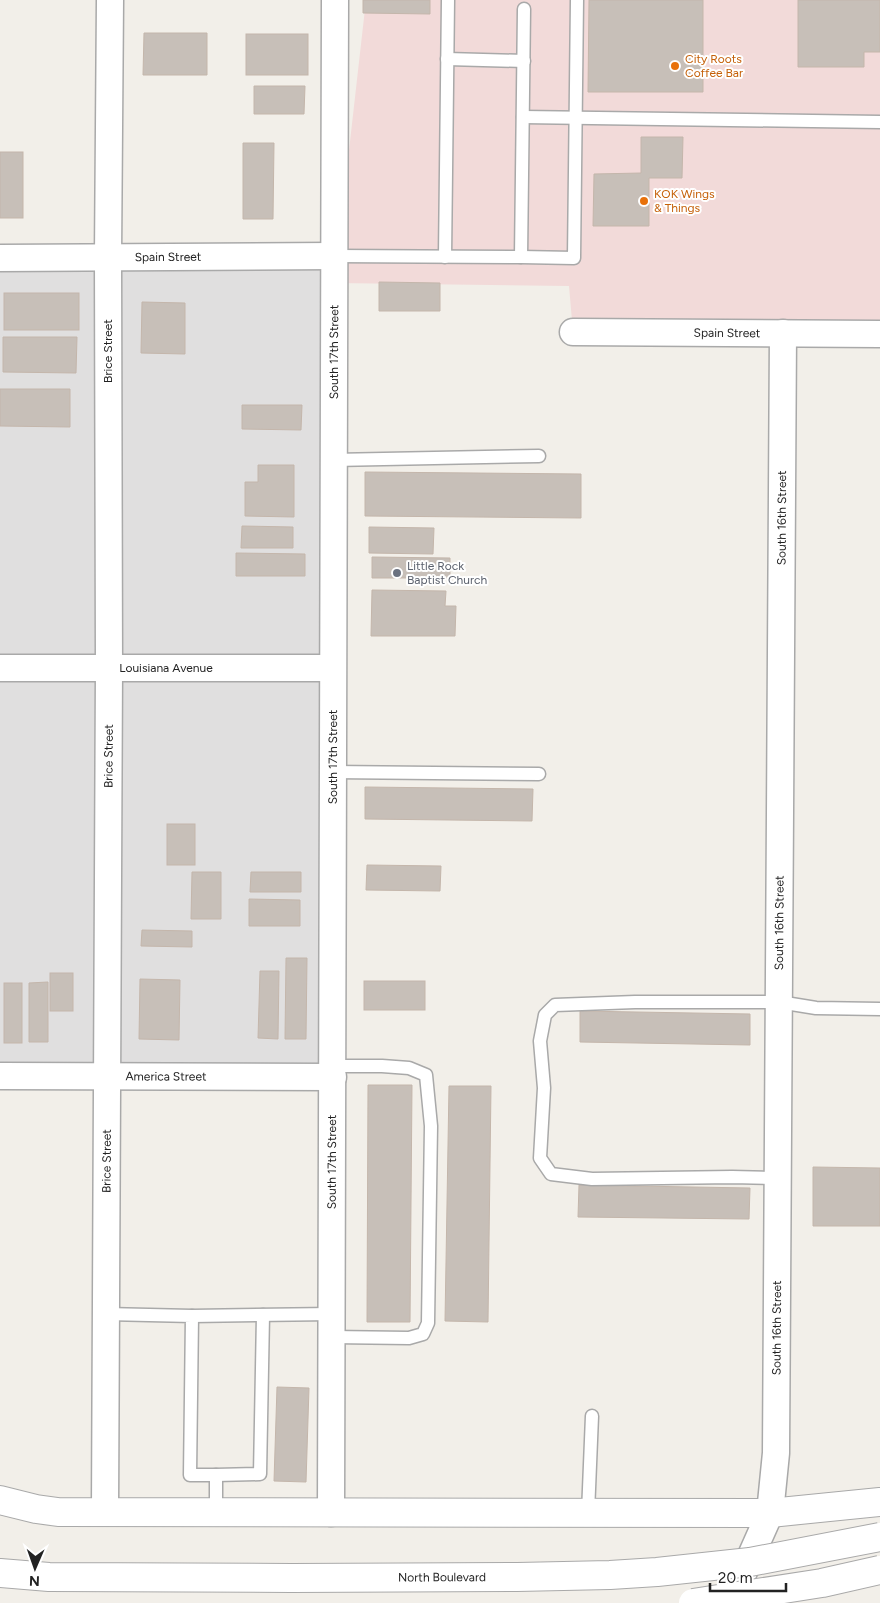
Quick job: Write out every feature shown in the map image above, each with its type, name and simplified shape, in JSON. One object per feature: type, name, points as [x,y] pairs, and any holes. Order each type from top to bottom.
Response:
[{"type":"street","name":"Brice Street","points":[[105,1512],[110,0]]},
{"type":"street","name":"South 17th Street","points":[[331,1513],[335,0]]},
{"type":"street","name":"Spain Street","points":[[0,258],[334,256]]},
{"type":"street","name":"Spain Street","points":[[573,332],[880,334]]},
{"type":"street","name":"South 16th Street","points":[[733,1600],[770,1513],[776,1453],[783,333]]},
{"type":"street","name":"Louisiana Avenue","points":[[0,668],[332,668]]},
{"type":"street","name":"America Street","points":[[0,1076],[333,1072]]},
{"type":"street","points":[[0,1500],[36,1509],[58,1512],[331,1513],[770,1513],[880,1502]]},
{"type":"street","name":"North Boulevard","points":[[0,1573],[49,1577],[292,1578],[610,1575],[750,1562],[880,1536]]},
{"type":"street","points":[[693,1603],[822,1583],[880,1570]]},
{"type":"lane","points":[[445,257],[448,0]]},
{"type":"lane","points":[[334,256],[574,258],[577,0]]},
{"type":"lane","points":[[521,257],[524,9]]},
{"type":"lane","points":[[447,59],[524,61]]},
{"type":"lane","points":[[523,117],[880,122]]},
{"type":"lane","points":[[333,460],[540,456]]},
{"type":"lane","points":[[332,772],[539,774]]},
{"type":"lane","points":[[778,1178],[592,1179],[550,1174],[540,1158],[544,1088],[540,1041],[545,1015],[555,1005],[636,1002],[778,1002],[816,1008],[880,1009]]},
{"type":"lane","points":[[106,1314],[263,1315],[409,1338],[423,1334],[428,1323],[430,1126],[426,1075],[409,1068],[382,1066],[333,1072]]},
{"type":"lane","points":[[192,1316],[190,1475],[216,1475],[260,1474],[263,1315]]},
{"type":"lane","points":[[588,1513],[592,1416]]},
{"type":"lane","points":[[216,1475],[216,1512]]},
{"type":"shaded area","points":[[366,0],[880,0],[880,334],[573,332],[569,286],[334,283]]},
{"type":"shaded area","points":[[334,256],[333,1077],[0,1077],[0,258]]},
{"type":"building","points":[[363,0],[430,0],[430,14],[363,13]]},
{"type":"building","points":[[589,0],[703,0],[703,92],[588,92]]},
{"type":"building","points":[[798,0],[880,0],[880,52],[864,52],[864,67],[798,67]]},
{"type":"building","points":[[144,33],[207,33],[207,75],[143,75]]},
{"type":"building","points":[[246,34],[308,34],[308,75],[246,75]]},
{"type":"building","points":[[254,86],[305,86],[304,114],[254,114]]},
{"type":"building","points":[[641,137],[683,137],[682,178],[649,178],[649,226],[593,226],[594,174],[641,173]]},
{"type":"building","points":[[243,143],[274,143],[273,219],[243,219]]},
{"type":"building","points":[[0,152],[23,152],[23,218],[0,218]]},
{"type":"building","points":[[379,282],[440,283],[440,311],[379,311]]},
{"type":"building","points":[[4,293],[79,293],[79,330],[4,330]]},
{"type":"building","points":[[142,302],[185,303],[185,354],[141,353]]},
{"type":"building","points":[[3,337],[77,337],[76,373],[3,372]]},
{"type":"building","points":[[0,389],[70,389],[70,427],[0,426]]},
{"type":"building","points":[[242,405],[302,405],[301,430],[242,429]]},
{"type":"building","points":[[258,465],[294,465],[294,517],[245,516],[245,482],[258,482]]},
{"type":"building","points":[[365,472],[581,474],[581,518],[365,516]]},
{"type":"building","points":[[242,526],[293,527],[293,548],[241,548]]},
{"type":"building","points":[[369,527],[434,528],[433,554],[369,553]]},
{"type":"building","points":[[236,553],[305,554],[305,576],[236,576]]},
{"type":"building","points":[[372,557],[450,558],[450,578],[372,578]]},
{"type":"building","points":[[372,590],[446,591],[445,606],[456,606],[455,636],[371,636]]},
{"type":"building","points":[[365,787],[533,789],[532,821],[365,819]]},
{"type":"building","points":[[167,824],[195,824],[195,865],[167,865]]},
{"type":"building","points":[[367,865],[441,866],[440,891],[366,890]]},
{"type":"building","points":[[192,872],[221,872],[221,919],[191,919]]},
{"type":"building","points":[[251,872],[301,872],[301,892],[250,892]]},
{"type":"building","points":[[249,899],[300,900],[300,926],[249,926]]},
{"type":"building","points":[[142,930],[192,931],[192,947],[141,946]]},
{"type":"building","points":[[286,958],[307,958],[306,1039],[285,1039]]},
{"type":"building","points":[[260,971],[279,971],[278,1039],[258,1038]]},
{"type":"building","points":[[50,973],[73,973],[73,1011],[50,1011]]},
{"type":"building","points":[[140,979],[180,980],[179,1040],[139,1039]]},
{"type":"building","points":[[364,981],[425,981],[425,1010],[364,1010]]},
{"type":"building","points":[[48,982],[48,1042],[29,1042],[29,983]]},
{"type":"building","points":[[4,983],[22,983],[22,1043],[4,1043]]},
{"type":"building","points":[[580,1011],[750,1014],[750,1045],[580,1042]]},
{"type":"building","points":[[368,1085],[412,1085],[410,1322],[367,1322]]},
{"type":"building","points":[[449,1086],[491,1086],[488,1322],[445,1321]]},
{"type":"building","points":[[813,1167],[880,1168],[880,1226],[813,1226]]},
{"type":"building","points":[[579,1185],[750,1188],[749,1219],[578,1217]]},
{"type":"building","points":[[277,1387],[309,1388],[306,1482],[274,1481]]},
{"type":"place","name":"City Roots Coffee Bar","points":[[675,66]]},
{"type":"place","name":"KOK Wings & Things","points":[[644,201]]},
{"type":"place","name":"Little Rock Baptist Church","points":[[397,573]]}]
